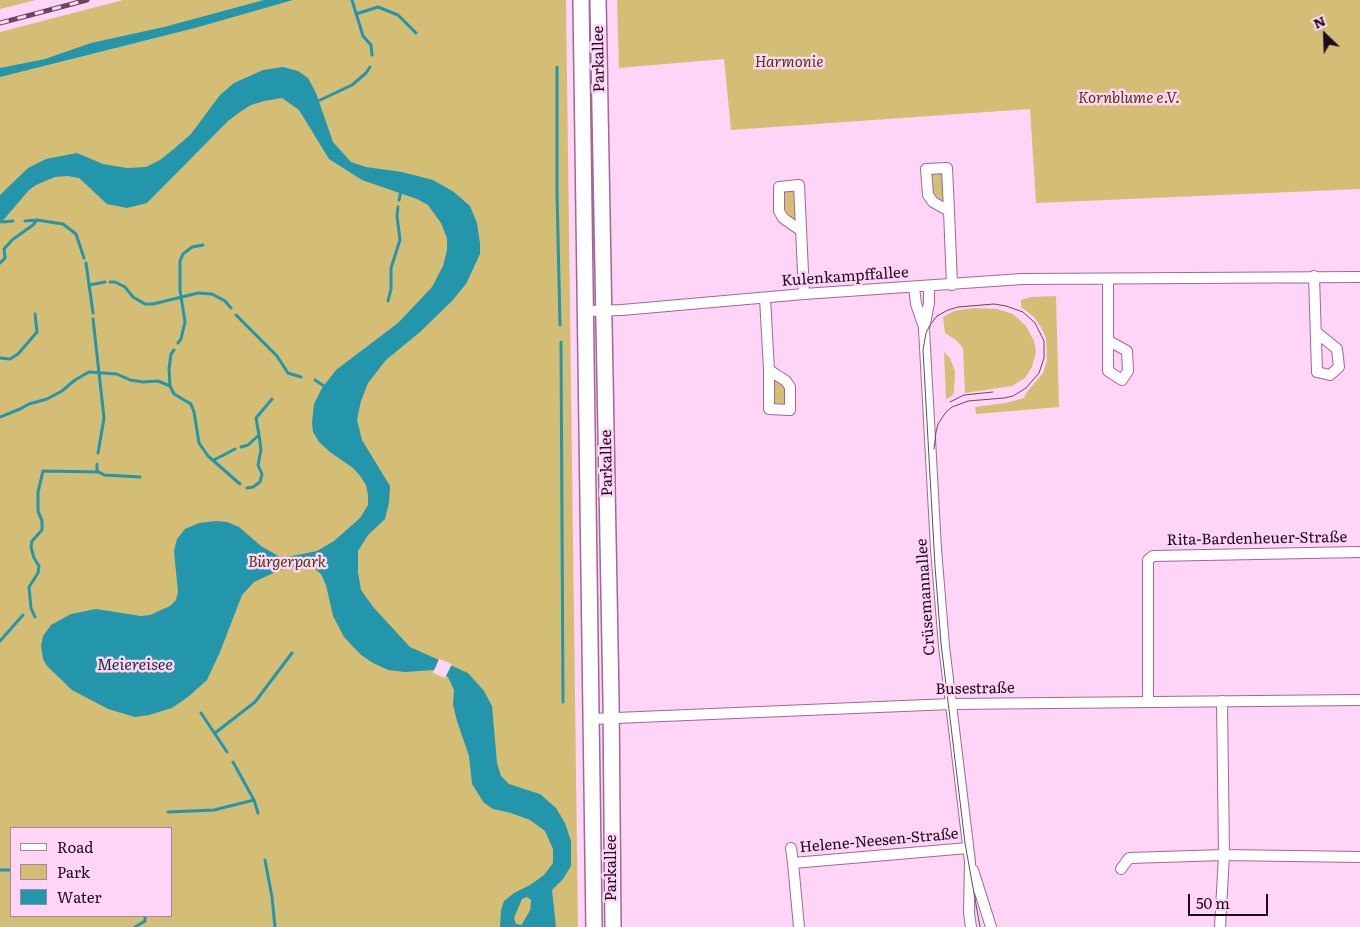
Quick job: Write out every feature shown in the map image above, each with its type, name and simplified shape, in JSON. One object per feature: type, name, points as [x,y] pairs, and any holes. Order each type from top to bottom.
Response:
[{"type":"main road","name":"Parkallee","points":[[582,0],[594,927]]},
{"type":"main road","name":"Parkallee","points":[[598,0],[613,927]]},
{"type":"street","points":[[949,211],[952,285]]},
{"type":"street","points":[[800,230],[804,294]]},
{"type":"street","points":[[1314,276],[1316,332]]},
{"type":"street","name":"Kulenkampffallee","points":[[586,311],[1022,279],[1360,277]]},
{"type":"street","points":[[1108,279],[1109,341]]},
{"type":"street","name":"Crüsemannallee","points":[[929,286],[929,303],[924,328],[937,556],[944,646],[970,862],[969,913],[972,927]]},
{"type":"street","name":"Crüsemannallee","points":[[914,287],[916,304],[924,328]]},
{"type":"street","points":[[765,298],[769,370]]},
{"type":"street","name":"Rita-Bardenheuer-Straße","points":[[1148,700],[1148,560],[1152,556],[1360,552]]},
{"type":"street","name":"Busestraße","points":[[592,719],[951,704],[1148,700],[1360,700]]},
{"type":"street","points":[[1220,927],[1224,855],[1222,701]]},
{"type":"street","name":"Helene-Neesen-Straße","points":[[791,848],[799,927]]},
{"type":"street","name":"Helene-Neesen-Straße","points":[[793,864],[968,848]]},
{"type":"street","points":[[1121,869],[1129,858],[1224,855],[1360,857]]},
{"type":"street","name":"Crüsemannallee","points":[[970,862],[992,927]]},
{"type":"green space","points":[[0,0],[36,0],[0,9]]},
{"type":"green space","name":"Bürgerpark","points":[[123,0],[566,0],[578,927],[0,927],[0,32]]},
{"type":"green space","name":"Kornblume e.V.","points":[[617,0],[1360,0],[1360,189],[1036,203],[1030,109],[731,130],[724,59],[619,68]]},
{"type":"green space","points":[[940,172],[942,174],[944,202],[933,194],[932,173]]},
{"type":"green space","points":[[784,191],[792,191],[795,194],[796,219],[783,209],[782,195]]},
{"type":"green space","points":[[1056,296],[1059,407],[976,414],[975,407],[1006,403],[1024,398],[1043,373],[1047,360],[1046,338],[1034,317],[1021,307],[1021,300],[1031,297]]},
{"type":"green space","points":[[974,308],[997,309],[1013,314],[1026,326],[1034,341],[1036,352],[1032,367],[1025,378],[1012,386],[965,393],[963,348],[956,340],[945,333],[943,317],[954,311]]},
{"type":"green space","points":[[944,352],[950,358],[955,371],[954,392],[952,396],[946,399]]},
{"type":"green space","points":[[772,379],[783,385],[786,390],[783,405],[778,406],[774,404]]},
{"type":"water","points":[[264,0],[293,0],[195,28],[0,77],[0,68],[45,59],[91,43],[164,27]]},
{"type":"water","name":"Meiereisee","points":[[283,67],[298,71],[308,78],[316,93],[333,142],[351,162],[366,167],[402,172],[433,180],[454,192],[470,206],[477,223],[480,254],[466,284],[452,301],[420,332],[386,360],[368,383],[361,401],[357,420],[362,440],[390,486],[389,503],[385,519],[368,535],[358,551],[358,572],[361,590],[374,608],[410,647],[468,673],[484,691],[492,706],[497,763],[501,776],[509,784],[540,794],[556,808],[565,823],[571,841],[571,866],[563,879],[552,890],[556,927],[500,927],[501,910],[504,901],[544,875],[553,863],[553,849],[545,831],[530,820],[493,809],[484,803],[472,784],[469,756],[457,721],[453,705],[454,690],[448,677],[434,670],[405,672],[388,670],[361,655],[344,637],[333,616],[326,585],[321,574],[310,565],[280,570],[254,582],[242,595],[207,680],[172,708],[135,717],[108,709],[72,690],[47,666],[43,659],[41,646],[43,636],[51,625],[71,614],[96,609],[141,616],[150,615],[170,606],[176,600],[178,592],[174,551],[177,539],[185,529],[199,523],[227,522],[239,527],[261,546],[282,558],[317,551],[334,541],[360,518],[368,505],[366,485],[361,477],[353,468],[319,442],[313,432],[314,404],[322,388],[336,370],[398,323],[432,287],[443,266],[447,250],[447,238],[441,223],[428,205],[417,199],[362,180],[329,159],[299,110],[282,98],[251,105],[228,121],[147,203],[127,208],[107,204],[79,178],[55,177],[29,190],[0,224],[0,195],[28,168],[46,159],[77,153],[103,164],[127,168],[146,167],[160,160],[191,134],[220,95],[234,83],[263,70]],"holes":[[[527,897],[531,900],[530,913],[526,922],[521,925],[516,924],[514,918],[522,899]]]},
{"type":"pier","points":[[439,659],[452,664],[445,678],[433,673]]},
{"type":"waterway","points":[[352,0],[363,36],[371,45],[372,55]]},
{"type":"waterway","points":[[356,14],[378,7],[398,15],[416,33]]},
{"type":"waterway","points":[[316,102],[352,85],[370,67]]},
{"type":"waterway","points":[[557,67],[560,325]]},
{"type":"waterway","points":[[399,200],[401,190]]},
{"type":"waterway","points":[[388,301],[391,289],[391,268],[400,240],[397,216],[398,207]]},
{"type":"waterway","points":[[0,219],[3,222],[13,221]]},
{"type":"waterway","points":[[25,221],[37,220],[63,224],[76,234],[84,258]]},
{"type":"waterway","points":[[0,263],[5,258],[4,249],[37,220]]},
{"type":"waterway","points":[[178,343],[181,339],[185,322],[180,290],[180,261],[183,254],[192,247],[203,245]]},
{"type":"waterway","points":[[86,263],[93,313]]},
{"type":"waterway","points":[[89,285],[105,282]]},
{"type":"waterway","points":[[110,282],[115,282],[125,287],[133,297],[145,304],[153,304],[198,293],[212,294],[225,301],[231,308]]},
{"type":"waterway","points":[[0,358],[10,359],[18,354],[37,332],[35,314]]},
{"type":"waterway","points":[[236,315],[277,356],[288,373],[301,377]]},
{"type":"waterway","points":[[93,319],[104,418],[98,453]]},
{"type":"waterway","points":[[561,342],[563,702]]},
{"type":"waterway","points":[[170,386],[169,369],[171,354],[174,350]]},
{"type":"waterway","points":[[0,417],[29,404],[47,399],[89,372],[117,374],[130,380],[143,382],[158,381],[170,386],[174,394],[191,404],[199,443],[208,456],[240,484]]},
{"type":"waterway","points":[[315,380],[327,388]]},
{"type":"waterway","points":[[241,447],[248,445],[259,435],[256,418],[272,399]]},
{"type":"waterway","points":[[247,488],[253,487],[260,482],[262,474],[258,465],[261,450],[259,435]]},
{"type":"waterway","points":[[214,460],[235,449]]},
{"type":"waterway","points":[[97,464],[97,472]]},
{"type":"waterway","points":[[35,617],[31,608],[29,587],[38,573],[39,566],[34,558],[31,547],[32,541],[42,530],[42,521],[38,511],[38,492],[43,471],[99,472],[104,475],[140,477]]},
{"type":"waterway","points":[[0,641],[23,615]]},
{"type":"waterway","points":[[215,733],[255,702],[292,653]]},
{"type":"waterway","points":[[201,713],[227,752]]},
{"type":"waterway","points":[[233,762],[254,800],[258,813]]},
{"type":"waterway","points":[[168,812],[214,810],[254,800]]},
{"type":"waterway","points":[[265,860],[275,927]]},
{"type":"waterway","points":[[0,870],[10,870]]},
{"type":"waterway","points":[[522,927],[532,910]]},
{"type":"waterway","points":[[135,927],[145,921],[145,917]]},
{"type":"tram line","points":[[934,449],[938,424],[952,407],[968,401],[1013,396],[1026,388],[1039,373],[1044,358],[1044,341],[1035,323],[1023,312],[994,304],[958,307],[948,310],[937,316],[930,325],[926,333],[923,350],[941,643],[965,843],[980,927]]},
{"type":"tram line","points":[[950,402],[964,395],[993,392]]},
{"type":"railway","points":[[0,23],[87,0]]},
{"type":"park label","name":"Harmonie","points":[[789,63]]}]
